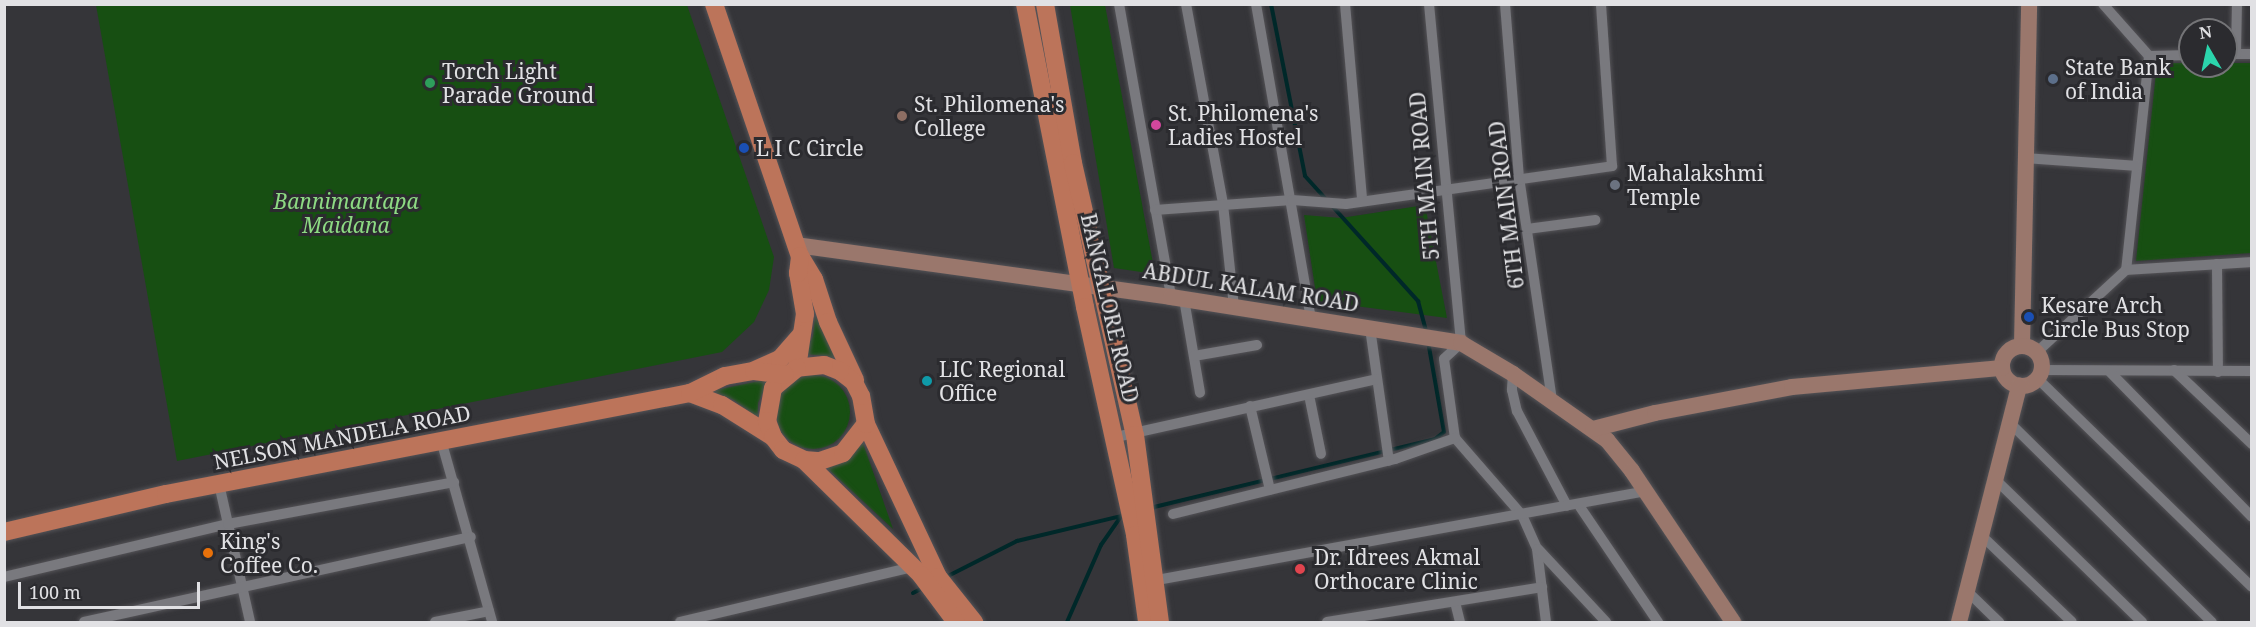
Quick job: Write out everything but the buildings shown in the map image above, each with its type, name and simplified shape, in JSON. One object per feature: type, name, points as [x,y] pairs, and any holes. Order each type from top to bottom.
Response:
[{"type":"main road","points":[[714,4],[798,251],[812,273],[828,322],[861,396],[866,424],[935,583],[957,622]]},
{"type":"main road","name":"BANGALORE ROAD","points":[[1024,4],[1080,285],[1116,437],[1135,494],[1142,533],[1147,622]]},
{"type":"main road","name":"BANGALORE ROAD","points":[[1045,4],[1073,163],[1135,435],[1135,494]]},
{"type":"main road","points":[[798,251],[804,330],[791,371],[773,388],[767,404],[767,421],[773,437],[783,450],[804,460],[913,567],[935,583],[974,622]]},
{"type":"main road","points":[[754,370],[791,351],[804,330]]},
{"type":"main road","points":[[791,371],[824,365],[840,371],[861,396]]},
{"type":"main road","name":"NELSON MANDELA ROAD","points":[[4,532],[219,484],[690,393],[725,376],[754,370],[791,371]]},
{"type":"main road","points":[[690,393],[722,405],[773,437]]},
{"type":"main road","points":[[804,460],[820,461],[843,453],[866,424]]},
{"type":"main road","name":"BANGALORE ROAD","points":[[1142,533],[1157,580],[1160,622]]},
{"type":"street","points":[[1119,4],[1155,210],[1194,356],[1200,393]]},
{"type":"street","points":[[1186,4],[1223,204],[1234,307]]},
{"type":"street","points":[[1256,4],[1311,319]]},
{"type":"street","points":[[1345,4],[1362,200]]},
{"type":"street","name":"5TH MAIN ROAD","points":[[1429,4],[1443,189],[1461,343]]},
{"type":"street","name":"6TH MAIN ROAD","points":[[1505,4],[1519,177],[1552,401]]},
{"type":"street","points":[[1155,210],[1292,200],[1346,204],[1519,177],[1612,166],[1600,4]]},
{"type":"street","points":[[2029,4],[2026,158],[2030,349],[2040,375],[2252,586]]},
{"type":"street","points":[[2103,4],[2149,56],[2126,270]]},
{"type":"street","points":[[2149,56],[2178,55]]},
{"type":"street","points":[[2026,158],[2137,166]]},
{"type":"street","points":[[1527,229],[1595,220]]},
{"type":"street","name":"ABDUL KALAM ROAD","points":[[798,251],[1102,287],[1461,343]]},
{"type":"street","points":[[2019,386],[2007,380],[2002,368],[2005,355],[2030,349],[2126,270],[2252,262]]},
{"type":"street","points":[[2217,264],[2218,372]]},
{"type":"street","points":[[1370,328],[1389,461]]},
{"type":"street","points":[[1546,622],[1537,549],[1522,515],[1455,438],[1444,359],[1461,343],[1514,374],[1593,429],[1618,452],[1733,622]]},
{"type":"street","points":[[1194,356],[1257,345]]},
{"type":"street","points":[[1593,429],[1655,413],[1792,387],[2002,368]]},
{"type":"street","points":[[2174,370],[2252,444]]},
{"type":"street","points":[[2019,386],[2040,375],[2174,370],[2218,372],[2252,370]]},
{"type":"street","points":[[2110,372],[2252,517]]},
{"type":"street","points":[[1514,374],[1512,390],[1517,411],[1567,506]]},
{"type":"street","points":[[1116,437],[1135,435],[1250,406],[1377,379]]},
{"type":"street","points":[[1959,622],[1998,482],[2019,386]]},
{"type":"street","points":[[1309,395],[1321,454]]},
{"type":"street","points":[[1250,406],[1270,490]]},
{"type":"street","points":[[2011,424],[2212,622]]},
{"type":"street","points":[[1173,514],[1389,461],[1455,438]]},
{"type":"street","points":[[441,440],[471,537],[492,622]]},
{"type":"street","points":[[4,578],[228,524],[454,482]]},
{"type":"street","points":[[1998,482],[2142,622]]},
{"type":"street","points":[[219,484],[250,622]]},
{"type":"street","points":[[1157,580],[1646,491]]},
{"type":"street","points":[[1578,504],[1658,622]]},
{"type":"street","points":[[1982,536],[2072,622]]},
{"type":"street","points":[[84,622],[471,537]]},
{"type":"street","points":[[1537,549],[1606,622]]},
{"type":"street","points":[[680,622],[913,567]]},
{"type":"street","points":[[1327,622],[1397,617],[1455,602],[1542,587]]},
{"type":"street","points":[[1967,591],[1999,622]]},
{"type":"street","points":[[1455,602],[1460,622]]},
{"type":"street","points":[[435,622],[489,611]]},
{"type":"green space","name":"Bannimantapa Maidana","points":[[96,5],[687,5],[774,257],[769,290],[754,322],[722,352],[177,461]]},
{"type":"green space","points":[[1070,5],[1105,5],[1155,274],[1114,268]]},
{"type":"green space","points":[[2157,63],[2178,63],[2178,78],[2238,78],[2238,63],[2251,63],[2251,253],[2136,261]]},
{"type":"green space","points":[[1425,205],[1447,318],[1317,301],[1304,215],[1341,218]]},
{"type":"green space","points":[[815,315],[839,363],[828,356],[804,354],[813,336]]},
{"type":"green space","points":[[813,375],[827,378],[839,386],[847,398],[850,412],[847,426],[839,438],[827,446],[813,449],[799,446],[787,438],[779,426],[776,412],[779,398],[787,386],[799,378]]},
{"type":"green space","points":[[769,379],[758,403],[758,418],[734,400],[711,391]]},
{"type":"green space","points":[[863,443],[893,529],[825,466],[841,462]]},
{"type":"waterway","points":[[1271,4],[1305,176],[1418,301],[1427,334]]},
{"type":"waterway","points":[[1150,508],[1435,439],[1444,432],[1428,341]]},
{"type":"waterway","points":[[1067,622],[1101,545],[1122,515]]},
{"type":"waterway","points":[[946,577],[1017,541],[1125,515]]},
{"type":"waterway","points":[[913,593],[923,588]]},
{"type":"place","name":"State Bank of India","points":[[2053,79]]},
{"type":"place","name":"Torch Light Parade Ground","points":[[430,83]]},
{"type":"place","name":"St. Philomena's College","points":[[902,116]]},
{"type":"place","name":"St. Philomena's Ladies Hostel","points":[[1156,125]]},
{"type":"place","name":"L I C Circle","points":[[744,148]]},
{"type":"place","name":"Mahalakshmi Temple","points":[[1615,185]]},
{"type":"place","name":"Kesare Arch Circle Bus Stop","points":[[2029,317]]},
{"type":"place","name":"LIC Regional Office","points":[[927,381]]},
{"type":"place","name":"King's Coffee Co.","points":[[208,553]]},
{"type":"place","name":"Dr. Idrees Akmal Orthocare Clinic","points":[[1300,569]]}]
